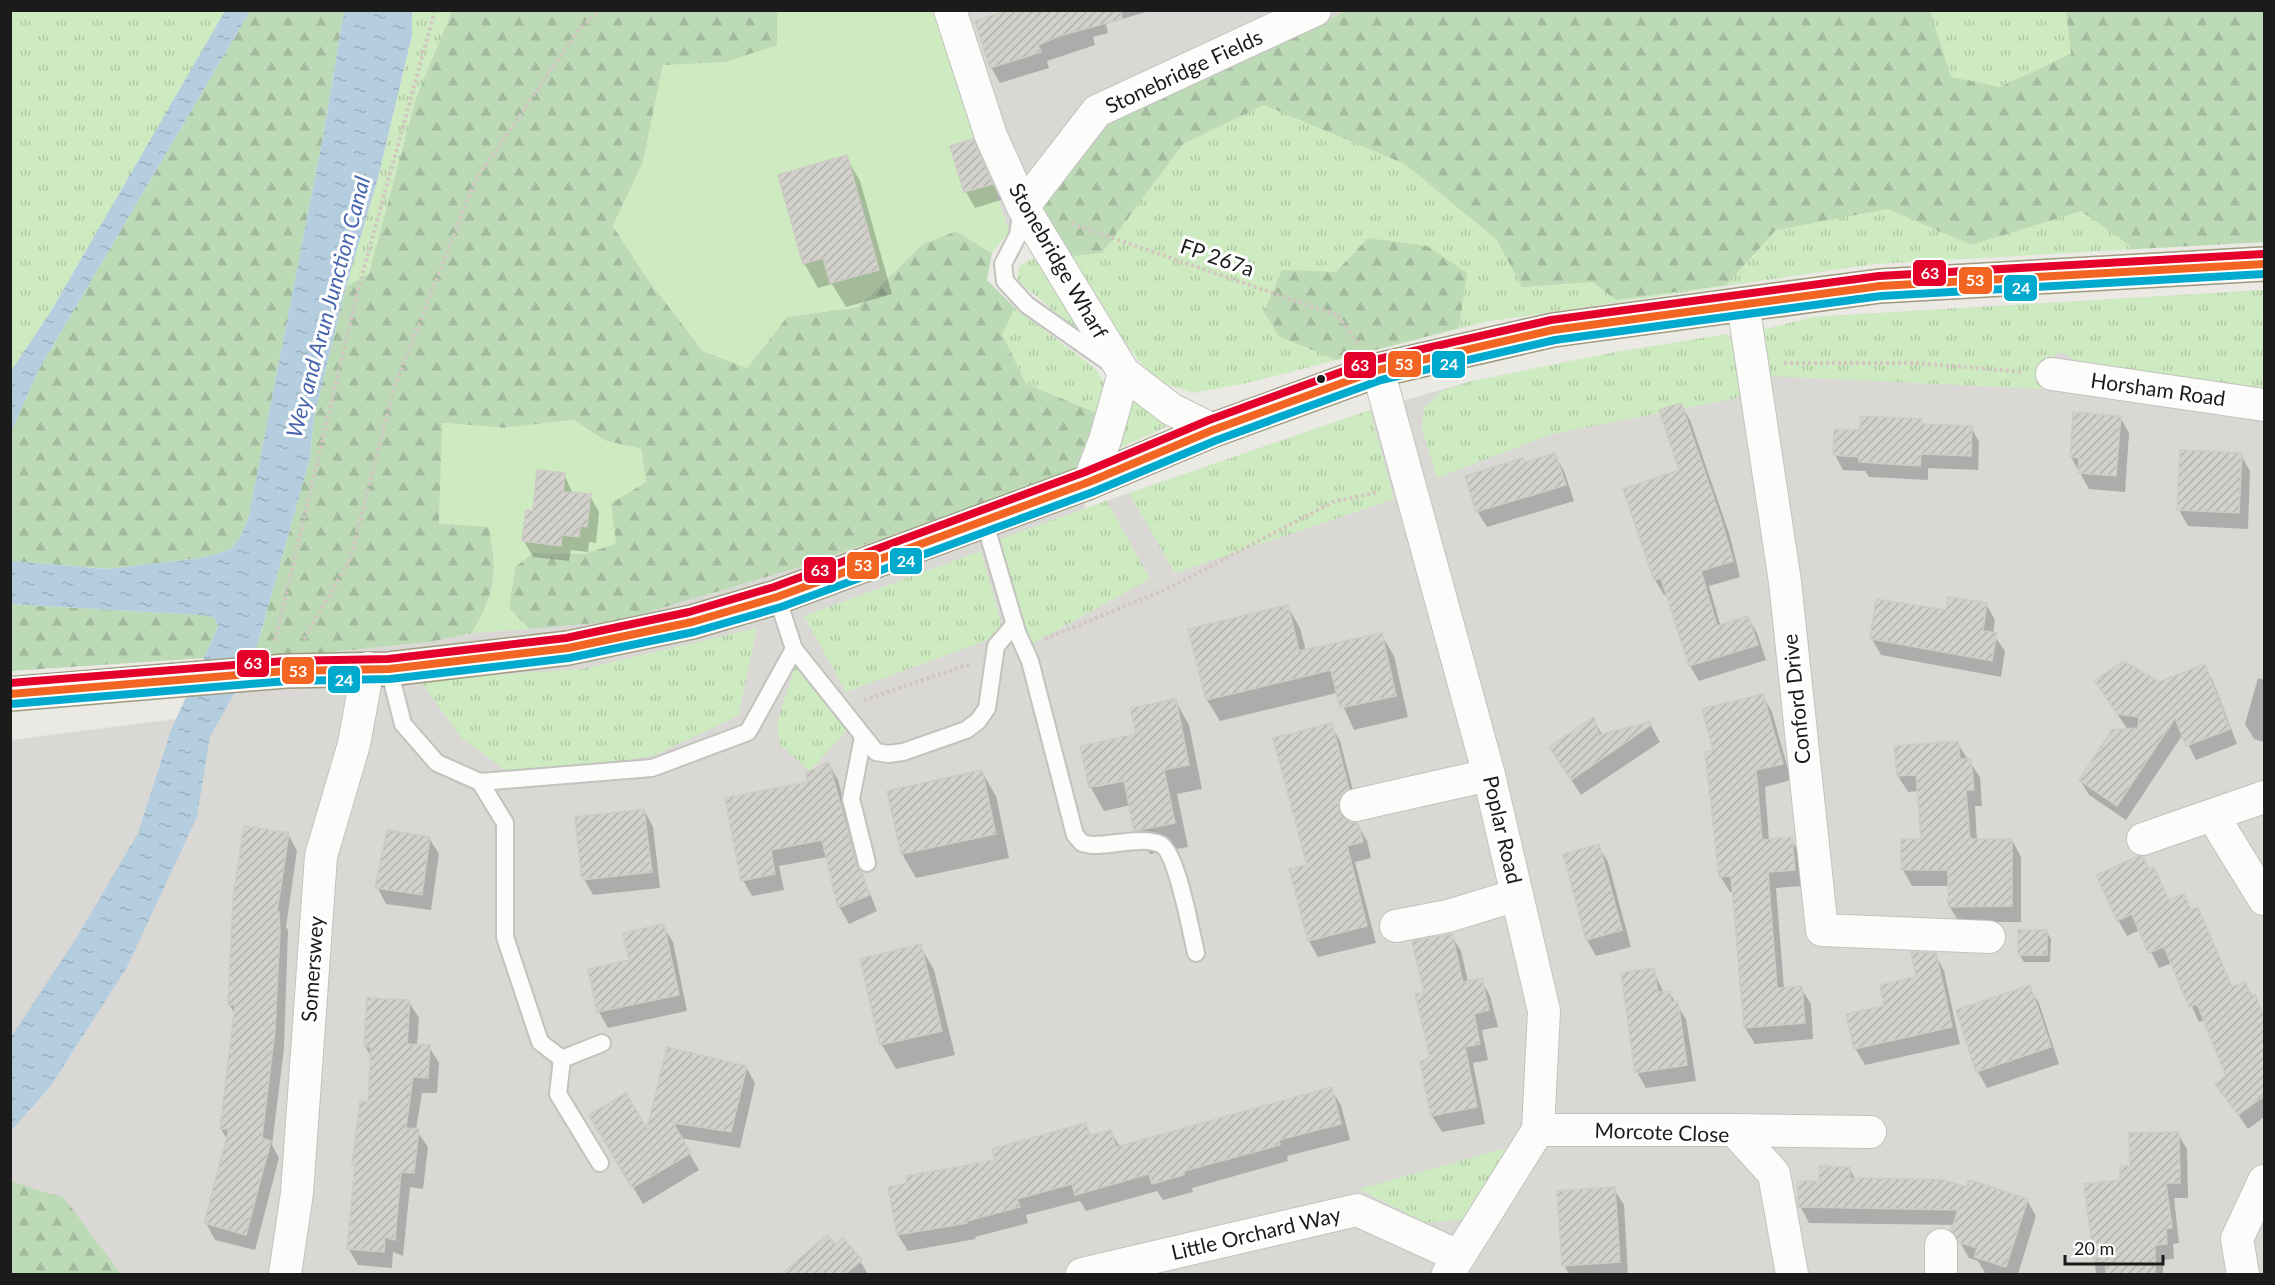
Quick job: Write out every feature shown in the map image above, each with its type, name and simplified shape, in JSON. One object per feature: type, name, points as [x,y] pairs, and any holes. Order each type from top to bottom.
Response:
[{"type":"main road","points":[[10,694],[180,679],[282,665],[378,668],[568,648],[692,622],[777,597],[1089,482],[1213,430],[1378,370],[1553,330],[1880,286],[2265,264]]},
{"type":"street","name":"Stonebridge Wharf","points":[[950,10],[991,136],[1023,207],[1124,373],[1172,409],[1213,430]]},
{"type":"street","name":"Stonebridge Fields","points":[[1023,207],[1097,111],[1315,10]]},
{"type":"street","name":"Conford Drive","points":[[1743,304],[1750,363],[1785,582],[1822,930],[1989,937]]},
{"type":"street","name":"Poplar Road","points":[[1378,370],[1489,775],[1544,1011],[1538,1130],[1453,1265]]},
{"type":"street","points":[[1089,482],[1105,440],[1124,373]]},
{"type":"street","name":"Horsham Road","points":[[2052,374],[2265,405]]},
{"type":"street","name":"Somerswey","points":[[285,1275],[297,1193],[321,856],[378,668]]},
{"type":"street","points":[[1356,806],[1489,775]]},
{"type":"street","points":[[2143,839],[2214,816],[2265,796]]},
{"type":"street","points":[[2214,816],[2265,899]]},
{"type":"street","points":[[1396,926],[1448,916],[1517,895]]},
{"type":"street","name":"Morcote Close","points":[[1538,1130],[1734,1130],[1774,1174],[1792,1275]]},
{"type":"street","points":[[1734,1130],[1870,1132]]},
{"type":"street","points":[[2243,1275],[2237,1239],[2265,1181]]},
{"type":"street","name":"Little Orchard Way","points":[[1082,1275],[1357,1210],[1453,1265]]},
{"type":"lane","points":[[1023,207],[1018,235],[1003,264],[1005,281],[1027,304],[1124,373]]},
{"type":"lane","points":[[984,520],[1015,624],[1042,703],[1075,835],[1083,843],[1091,845],[1148,842],[1162,844],[1168,850],[1174,864],[1196,953]]},
{"type":"lane","points":[[777,597],[794,649],[876,752],[888,754],[903,752],[966,730],[978,722],[987,708],[996,646],[1015,624]]},
{"type":"lane","points":[[378,668],[403,724],[437,763],[480,782],[652,768],[748,732],[794,649]]},
{"type":"lane","points":[[863,737],[850,799],[867,863]]},
{"type":"lane","points":[[480,782],[505,823],[505,937],[540,1042],[562,1059]]},
{"type":"lane","points":[[562,1059],[602,1043]]},
{"type":"lane","points":[[562,1059],[558,1094],[600,1163]]},
{"type":"path","points":[[435,10],[358,290],[273,649],[282,665],[350,560],[394,388],[475,181],[577,32],[600,10]]},
{"type":"path","name":"FP 267a","points":[[1023,207],[1337,315],[1378,370]]},
{"type":"path","points":[[1750,363],[1917,363],[2052,374]]},
{"type":"path","points":[[1024,647],[1169,588],[1333,502],[1410,484]]},
{"type":"path","points":[[841,710],[879,692],[993,657]]},
{"type":"shaded area","points":[[937,11],[1346,11],[1061,173],[1042,208],[1009,232]]},
{"type":"shaded area","points":[[2264,290],[2264,1274],[11,1274],[10,740],[176,719],[208,749],[210,737],[253,660],[430,642],[472,633],[618,621],[800,567],[1072,473],[1086,508],[1370,410],[1472,381],[1616,352],[1758,331],[1813,317]]},
{"type":"green space","points":[[937,10],[1009,232],[992,253],[956,231],[923,244],[858,307],[787,317],[747,368],[703,351],[649,281],[613,226],[643,162],[663,65],[725,62],[777,45],[777,11]]},
{"type":"green space","points":[[11,11],[226,11],[51,311],[11,371]]},
{"type":"green space","points":[[250,11],[344,11],[323,137],[249,516],[240,538],[229,550],[201,558],[108,569],[11,561],[11,432],[38,371]]},
{"type":"green space","points":[[412,11],[452,11],[416,98],[369,275],[346,287],[378,178],[412,35]]},
{"type":"green space","points":[[452,11],[777,11],[778,45],[891,76],[663,65],[643,162],[613,226],[649,281],[703,351],[747,368],[787,317],[858,307],[923,244],[956,231],[992,253],[987,280],[1015,308],[1002,334],[1026,384],[1097,413],[1085,454],[1072,473],[800,567],[618,621],[529,629],[509,608],[515,567],[533,553],[583,554],[611,503],[646,482],[641,449],[606,441],[573,420],[504,428],[443,423],[439,523],[489,527],[494,557],[490,593],[472,633],[430,642],[253,660],[310,458],[314,417],[346,287],[369,274],[416,98]]},
{"type":"green space","points":[[1346,11],[2264,11],[2264,242],[1875,264],[1490,321],[1242,384],[1193,393],[1154,380],[1119,335],[1042,208],[1304,32]]},
{"type":"green space","points":[[1346,11],[1930,11],[1951,77],[2000,87],[2071,54],[2066,11],[2264,11],[2264,242],[2135,249],[2081,211],[1971,245],[1888,209],[1776,230],[1726,285],[1617,300],[1592,282],[1522,287],[1497,240],[1405,164],[1264,105],[1183,144],[1102,253],[1072,256],[1042,208],[1061,173],[1101,127],[1160,93],[1304,32]]},
{"type":"green space","points":[[1368,238],[1427,246],[1467,273],[1459,328],[1336,360],[1279,336],[1264,312],[1282,270],[1336,272]]},
{"type":"green space","points":[[1041,254],[1083,336],[1017,280],[1019,266]]},
{"type":"green space","points":[[2264,290],[2264,392],[2099,371],[2060,352],[2044,363],[2043,389],[1766,376],[1758,331],[1813,317]]},
{"type":"green space","points":[[1015,308],[1096,369],[1106,385],[1097,413],[1026,384],[1001,334]]},
{"type":"green space","points":[[1726,334],[1735,343],[1743,397],[1552,434],[1437,478],[1422,429],[1424,408],[1442,391],[1472,381],[1616,352]]},
{"type":"green space","points":[[1145,401],[1166,419],[1166,427],[1111,452],[1124,404]]},
{"type":"green space","points":[[1370,410],[1394,499],[1175,573],[1129,493]]},
{"type":"green space","points":[[573,420],[606,441],[641,449],[646,482],[611,503],[616,544],[583,554],[533,553],[515,567],[509,608],[529,629],[472,633],[486,606],[493,582],[492,543],[489,527],[439,523],[442,423],[504,428]]},
{"type":"green space","points":[[1107,501],[1150,579],[1028,646],[996,540]]},
{"type":"green space","points":[[981,551],[1004,634],[846,692],[804,616]]},
{"type":"green space","points":[[11,604],[200,615],[214,617],[218,627],[204,658],[11,671]]},
{"type":"green space","points":[[757,628],[738,716],[653,756],[517,778],[461,738],[420,680],[583,669]]},
{"type":"green space","points":[[796,663],[846,731],[810,771],[780,745],[777,723]]},
{"type":"green space","points":[[1510,1147],[1476,1207],[1461,1220],[1426,1223],[1359,1189]]},
{"type":"green space","points":[[10,1181],[64,1198],[121,1274],[11,1274]]},
{"type":"water","points":[[225,11],[250,11],[38,371],[11,432],[11,371],[51,311]]},
{"type":"water","name":"Wey and Arun Junction Canal","points":[[344,11],[412,11],[412,35],[378,178],[346,287],[314,417],[310,458],[253,660],[210,737],[197,817],[126,969],[50,1087],[11,1131],[11,1037],[77,937],[138,833],[171,730],[218,627],[214,617],[200,615],[11,604],[11,561],[108,569],[201,558],[229,550],[240,538],[249,515],[323,137]]},
{"type":"building","points":[[1008,10],[1121,10],[1122,19],[1059,36],[1038,45],[1041,52],[990,68],[975,21]]},
{"type":"building","points":[[973,139],[993,184],[964,192],[950,146]]},
{"type":"building","points":[[847,155],[879,270],[830,283],[823,258],[803,264],[778,175]]},
{"type":"building","points":[[1681,403],[1733,561],[1701,571],[1717,626],[1748,616],[1758,645],[1689,666],[1661,578],[1654,580],[1623,489],[1679,470],[1659,410]]},
{"type":"building","points":[[2073,412],[2121,416],[2116,476],[2078,473],[2079,458],[2070,457]]},
{"type":"building","points":[[1860,416],[1922,419],[1922,424],[1972,426],[1971,456],[1921,454],[1920,466],[1859,462],[1859,457],[1833,455],[1834,429],[1860,430]]},
{"type":"building","points":[[2180,450],[2242,453],[2239,513],[2177,510]]},
{"type":"building","points":[[1555,453],[1566,485],[1476,512],[1465,476],[1523,458],[1525,462]]},
{"type":"building","points":[[537,470],[565,473],[563,492],[591,494],[587,527],[580,526],[579,537],[562,535],[561,546],[522,541],[526,510],[533,511]]},
{"type":"building","points":[[1948,597],[1987,603],[1983,631],[1997,633],[1992,661],[1870,639],[1876,599],[1946,610]]},
{"type":"building","points":[[1288,605],[1299,651],[1382,633],[1396,696],[1340,708],[1331,670],[1206,700],[1188,629]]},
{"type":"building","points":[[2123,661],[2159,682],[2205,664],[2230,729],[2186,746],[2175,718],[2117,806],[2079,780],[2112,730],[2138,728],[2139,717],[2117,714],[2095,681]]},
{"type":"building","points":[[1763,694],[1783,764],[1756,770],[1762,840],[1792,837],[1795,870],[1768,872],[1777,988],[1802,986],[1805,1023],[1744,1028],[1731,876],[1719,877],[1705,752],[1713,750],[1702,709]]},
{"type":"building","points":[[1176,699],[1189,765],[1164,770],[1175,823],[1134,831],[1124,780],[1089,787],[1080,746],[1136,734],[1130,708]]},
{"type":"building","points":[[1594,717],[1599,735],[1650,722],[1651,725],[1571,780],[1549,747]]},
{"type":"building","points":[[1332,723],[1349,789],[1339,799],[1339,810],[1343,818],[1358,823],[1363,842],[1347,846],[1367,926],[1308,941],[1289,869],[1307,865],[1273,738]]},
{"type":"building","points":[[1958,741],[1960,759],[1971,759],[1974,790],[1966,790],[1970,839],[2012,839],[2012,906],[1948,907],[1948,870],[1901,870],[1901,839],[1921,839],[1916,775],[1897,776],[1894,746]]},
{"type":"building","points":[[829,762],[857,866],[862,872],[869,895],[838,908],[822,840],[771,850],[775,874],[741,881],[725,798],[808,782],[806,773]]},
{"type":"building","points":[[982,770],[996,834],[901,854],[887,791]]},
{"type":"building","points":[[644,809],[652,872],[582,880],[575,817]]},
{"type":"building","points":[[244,826],[289,833],[277,912],[279,912],[280,931],[275,1030],[262,1138],[271,1141],[246,1235],[204,1223],[229,1129],[220,1129],[235,1005],[228,1005],[233,898]]},
{"type":"building","points":[[387,830],[430,837],[422,895],[375,888]]},
{"type":"building","points":[[1599,844],[1622,930],[1586,940],[1563,854]]},
{"type":"building","points":[[2143,856],[2149,869],[2154,867],[2169,900],[2184,894],[2191,910],[2198,907],[2232,987],[2245,981],[2250,996],[2255,994],[2265,1019],[2265,1095],[2238,1115],[2215,1084],[2226,1076],[2197,1004],[2189,1007],[2164,947],[2148,953],[2132,914],[2117,921],[2096,875]]},
{"type":"building","points":[[664,924],[679,995],[597,1012],[588,969],[629,960],[623,933]]},
{"type":"building","points":[[2018,930],[2047,930],[2047,955],[2018,955]]},
{"type":"building","points":[[1452,934],[1463,982],[1482,978],[1489,1010],[1474,1014],[1480,1044],[1465,1047],[1477,1107],[1431,1116],[1420,1062],[1430,1057],[1415,994],[1424,993],[1412,941]]},
{"type":"building","points":[[921,944],[942,1031],[880,1045],[860,959]]},
{"type":"building","points":[[1911,952],[1936,953],[1952,1027],[1854,1049],[1846,1014],[1884,1006],[1880,985],[1916,977]]},
{"type":"building","points":[[1654,968],[1658,992],[1670,991],[1671,1002],[1678,1001],[1687,1065],[1635,1073],[1621,973]]},
{"type":"building","points":[[2030,985],[2051,1047],[1976,1072],[1956,1010]]},
{"type":"building","points":[[367,998],[410,1000],[407,1044],[430,1045],[428,1078],[413,1077],[406,1128],[419,1129],[414,1173],[401,1172],[395,1240],[385,1237],[384,1252],[347,1249],[355,1165],[352,1165],[360,1101],[368,1102],[371,1047],[364,1046]]},
{"type":"building","points":[[667,1047],[747,1066],[731,1132],[673,1123],[691,1153],[632,1188],[589,1115],[626,1093],[647,1129]]},
{"type":"building","points":[[1332,1087],[1341,1124],[1279,1140],[1280,1145],[1184,1171],[1184,1175],[1152,1184],[1149,1174],[1075,1195],[1072,1184],[1017,1199],[1020,1207],[967,1221],[967,1223],[897,1235],[888,1187],[907,1183],[906,1176],[995,1160],[992,1149],[1086,1123],[1089,1136],[1111,1130],[1116,1147]]},
{"type":"building","points":[[2179,1132],[2180,1183],[2166,1183],[2172,1228],[2166,1229],[2167,1244],[2155,1245],[2155,1275],[2106,1275],[2106,1261],[2094,1261],[2084,1184],[2120,1180],[2120,1166],[2130,1166],[2129,1133]]},
{"type":"building","points":[[1820,1166],[1850,1167],[1850,1178],[1944,1180],[1966,1187],[1969,1180],[2028,1199],[2006,1267],[1974,1257],[1977,1248],[1958,1242],[1951,1231],[1958,1210],[1798,1207],[1798,1181],[1819,1181]]},
{"type":"building","points":[[1615,1187],[1620,1262],[1562,1266],[1557,1191]]},
{"type":"building","points":[[827,1235],[835,1244],[843,1238],[862,1260],[844,1275],[781,1275]]},
{"type":"transit line","name":"63","points":[[10,683],[285,661],[388,659],[566,638],[689,612],[774,587],[1085,472],[1209,420],[1374,360],[1551,320],[1879,276],[2263,254]]},
{"type":"transit line","name":"53","points":[[10,694],[286,671],[389,669],[568,648],[692,622],[777,597],[1089,482],[1213,430],[1378,370],[1553,330],[1880,286],[2264,264]]},
{"type":"transit line","name":"24","points":[[11,704],[287,681],[390,679],[569,658],[694,632],[781,607],[1093,492],[1217,440],[1381,380],[1555,340],[1881,296],[2264,274]]}]
